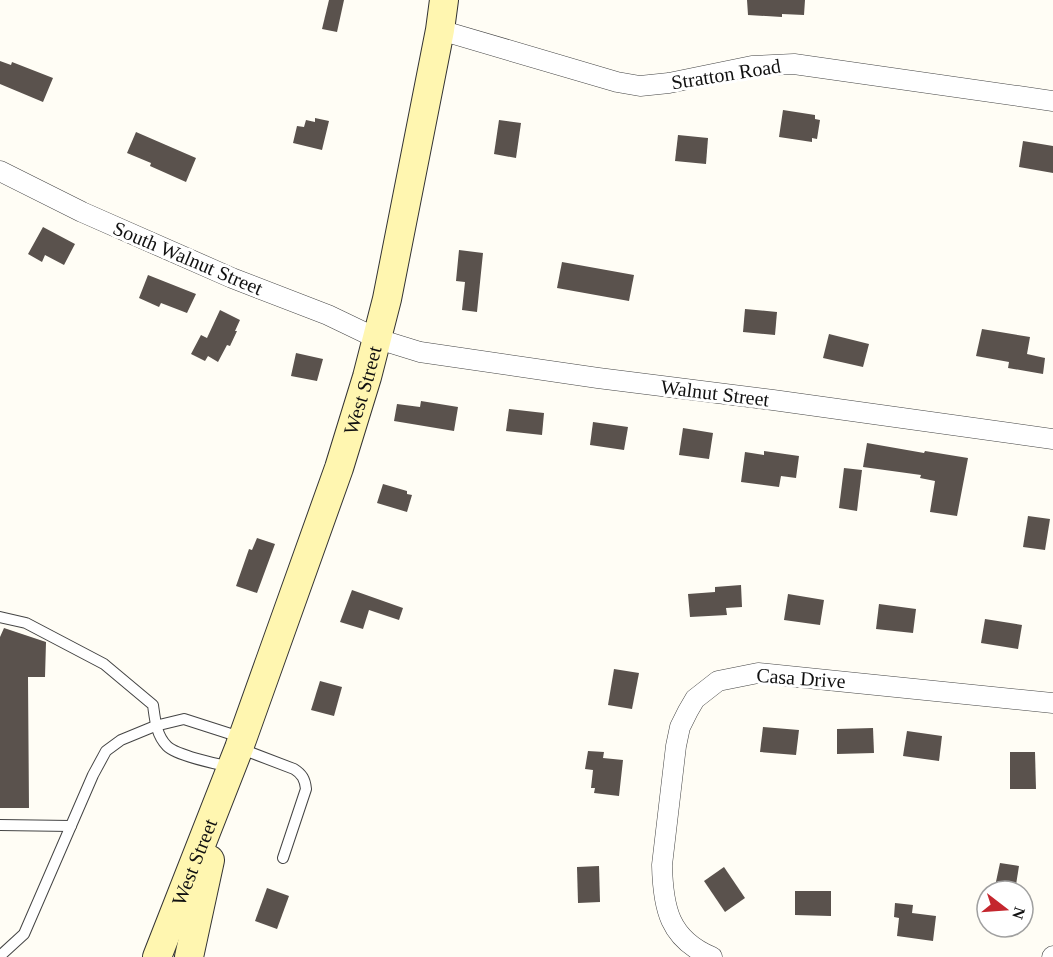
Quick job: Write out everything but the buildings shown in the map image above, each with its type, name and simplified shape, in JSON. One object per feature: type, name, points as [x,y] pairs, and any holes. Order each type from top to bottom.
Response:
[{"type":"street","name":"West Street","points":[[157,957],[237,751],[339,468],[378,339],[440,30],[444,0]]},
{"type":"street","name":"Stratton Road","points":[[440,30],[617,82],[640,86],[669,83],[752,66],[794,64],[1053,101]]},
{"type":"street","name":"South Walnut Street","points":[[0,171],[82,212],[222,274],[328,315],[378,339]]},
{"type":"street","name":"Walnut Street","points":[[378,339],[420,352],[1053,439]]},
{"type":"street","name":"Casa Drive","points":[[712,957],[684,939],[673,926],[667,912],[663,882],[664,853],[680,727],[695,699],[706,688],[731,677],[758,673],[1053,704]]},
{"type":"street","name":"West Street","points":[[189,957],[237,751]]},
{"type":"lane","points":[[0,617],[26,623],[104,664],[153,705],[155,726],[167,746],[204,762],[237,751]]},
{"type":"lane","points":[[0,956],[24,934],[93,775],[106,751],[121,740],[155,726],[184,719],[237,751],[294,769],[302,774],[306,789],[283,858]]},
{"type":"lane","points":[[0,825],[71,826]]}]
